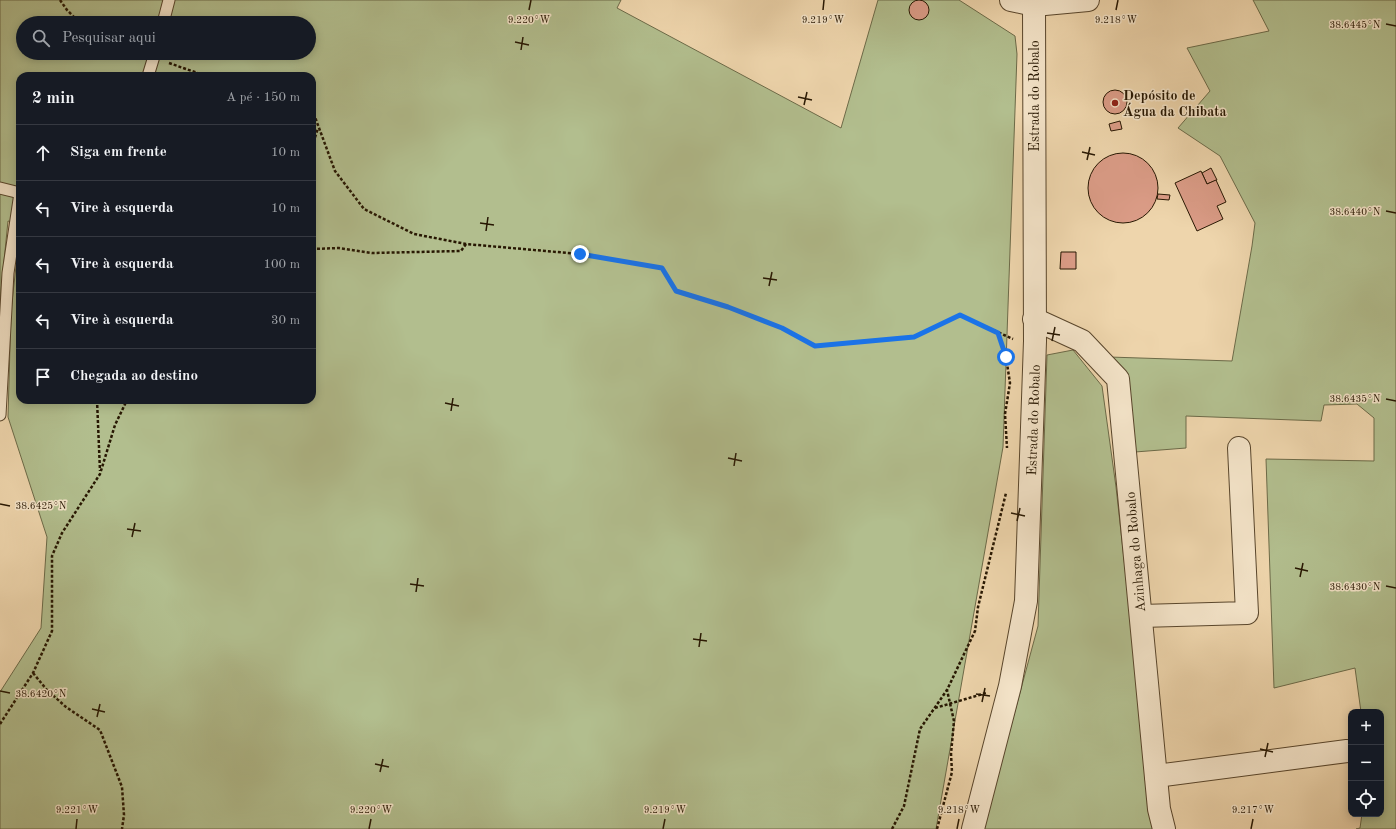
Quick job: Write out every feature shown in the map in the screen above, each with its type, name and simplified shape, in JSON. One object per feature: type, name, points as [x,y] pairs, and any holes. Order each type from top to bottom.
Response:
[{"type":"street","points":[[1011,0],[1034,5],[1088,0]]},
{"type":"street","name":"Estrada do Robalo","points":[[973,829],[1010,686],[1026,601],[1036,342],[1034,319],[1034,5]]},
{"type":"street","name":"Azinhaga do Robalo","points":[[1034,319],[1082,341],[1118,379],[1158,809],[1164,829]]},
{"type":"street","points":[[1141,616],[1247,613],[1239,448]]},
{"type":"street","points":[[1156,776],[1347,750]]},
{"type":"lane","points":[[165,16],[169,0]]},
{"type":"lane","points":[[148,72],[150,60]]},
{"type":"lane","points":[[0,188],[16,192]]},
{"type":"lane","points":[[0,415],[8,273],[16,220]]},
{"type":"path","points":[[60,0],[73,16]]},
{"type":"path","points":[[163,60],[195,72]]},
{"type":"path","points":[[316,120],[334,171],[364,209],[414,234],[466,244],[580,254],[662,268],[676,291],[728,307],[782,328],[815,346],[914,337],[960,315],[1012,339],[1036,342]]},
{"type":"path","points":[[316,136],[319,128]]},
{"type":"path","points":[[316,248],[339,248],[372,253],[461,251],[466,244]]},
{"type":"path","points":[[998,333],[1006,357],[1010,383],[1005,414],[1007,452]]},
{"type":"path","points":[[97,404],[100,474]]},
{"type":"path","points":[[0,724],[33,673],[52,631],[52,556],[62,533],[100,474],[115,425],[125,404]]},
{"type":"path","points":[[892,829],[904,806],[920,729],[947,690],[975,631],[978,607],[1007,488]]},
{"type":"path","points":[[33,673],[47,690],[66,707],[100,730],[122,787],[124,815],[122,829]]},
{"type":"path","points":[[934,708],[1010,686]]},
{"type":"path","points":[[937,829],[952,772],[951,754],[954,721],[947,690]]},
{"type":"green space","points":[[0,0],[621,0],[617,8],[841,128],[878,0],[959,0],[1015,36],[1017,54],[1003,447],[936,829],[0,829],[0,692],[41,628],[47,537],[8,417],[11,311],[16,267],[16,404],[316,404],[316,72],[16,72],[16,223],[8,221],[0,301]]},
{"type":"green space","points":[[1253,0],[1396,0],[1396,829],[1356,829],[1360,828],[1362,817],[1384,817],[1384,709],[1361,709],[1355,668],[1274,688],[1266,459],[1374,461],[1374,418],[1357,404],[1324,405],[1321,421],[1186,416],[1186,448],[1135,452],[1109,357],[1232,361],[1255,223],[1220,156],[1178,128],[1210,91],[1187,48],[1269,31]]},
{"type":"green space","points":[[1073,350],[1102,386],[1116,487],[1154,829],[983,829],[1038,626],[1047,355]]},
{"type":"building","points":[[919,0],[926,3],[929,10],[926,17],[919,20],[912,17],[909,10],[912,3]]},
{"type":"building","name":"Depósito de Água da Chibata","points":[[1115,90],[1124,93],[1127,102],[1124,111],[1115,114],[1106,111],[1103,102],[1106,93]]},
{"type":"building","points":[[1120,121],[1122,129],[1111,131],[1109,124]]},
{"type":"building","points":[[1116,153],[1130,153],[1143,159],[1152,168],[1158,181],[1156,201],[1148,213],[1130,223],[1116,223],[1103,217],[1094,208],[1088,195],[1088,181],[1094,168],[1103,159]]},
{"type":"building","points":[[1211,168],[1217,180],[1207,184],[1202,173]]},
{"type":"building","points":[[1201,171],[1207,184],[1216,180],[1226,202],[1217,206],[1223,219],[1197,231],[1175,183]]},
{"type":"building","points":[[1158,194],[1170,195],[1169,200],[1157,199]]},
{"type":"building","points":[[1061,252],[1076,252],[1076,269],[1060,269]]},
{"type":"place","name":"Depósito de Água da Chibata","points":[[1115,103]]},
{"type":"route","points":[[580,254],[662,268],[676,291],[728,307],[782,328],[815,346],[914,337],[960,315],[998,333],[1006,357]]}]
